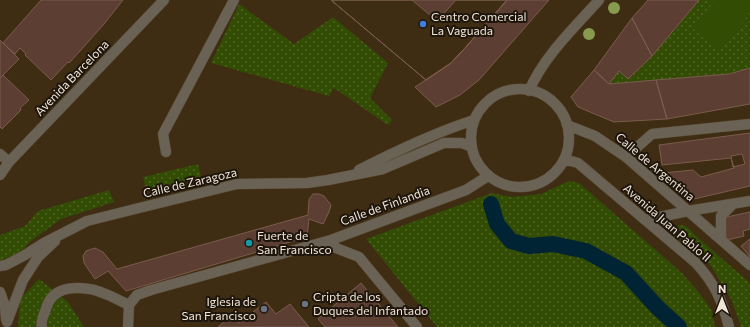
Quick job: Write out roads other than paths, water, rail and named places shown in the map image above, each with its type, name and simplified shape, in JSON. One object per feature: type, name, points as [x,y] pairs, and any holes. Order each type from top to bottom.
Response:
[{"type":"street","name":"Avenida Barcelona","points":[[0,175],[9,162],[164,0]]},
{"type":"street","points":[[166,152],[163,134],[234,0]]},
{"type":"street","points":[[529,90],[540,69],[599,0]]},
{"type":"street","points":[[516,90],[529,90],[542,95],[553,103],[562,113],[569,137],[568,148],[564,161],[555,172],[542,182],[527,187],[513,187],[500,183],[488,176],[480,167],[475,158],[472,147],[471,133],[474,120],[481,108],[491,99],[503,93],[516,90]]},
{"type":"street","name":"Calle de Zaragoza","points":[[348,176],[385,156],[453,127],[474,120]]},
{"type":"street","points":[[626,156],[652,134],[750,124]]},
{"type":"street","name":"Calle de Argentina","points":[[567,126],[595,136],[626,156],[750,266]]},
{"type":"street","name":"Calle de Zaragoza","points":[[0,266],[6,265],[87,221],[237,184],[307,183],[383,169],[444,143],[462,143],[472,147]]},
{"type":"street","points":[[0,154],[9,162],[0,171]]},
{"type":"street","name":"Avenida Juan Pablo II","points":[[564,161],[571,161],[578,164],[703,270],[715,288],[724,309],[729,327]]},
{"type":"street","name":"Calle de Finlandia","points":[[129,305],[138,295],[151,290],[331,240],[466,190],[488,176]]},
{"type":"street","points":[[645,220],[750,201]]},
{"type":"street","points":[[720,239],[720,216],[733,204]]},
{"type":"street","name":"Calle de Zaragoza","points":[[7,325],[23,280],[38,258],[64,233]]},
{"type":"street","points":[[331,240],[336,248],[359,257],[417,327]]},
{"type":"street","points":[[42,327],[41,323],[48,302],[54,294],[63,290],[76,288],[90,289],[114,297],[129,305],[128,327]]},
{"type":"street","points":[[0,292],[5,306],[7,325]]},
{"type":"waterway","points":[[491,204],[497,224],[511,241],[529,246],[553,244],[586,251],[626,273],[658,308],[679,327]]},
{"type":"place","name":"Centro Comercial La Vaguada","points":[[423,24]]},
{"type":"place","name":"Fuerte de San Francisco","points":[[249,243]]},
{"type":"place","name":"Cripta de los Duques del Infantado","points":[[305,304]]},
{"type":"place","name":"Iglesia de San Francisco","points":[[264,309]]}]
